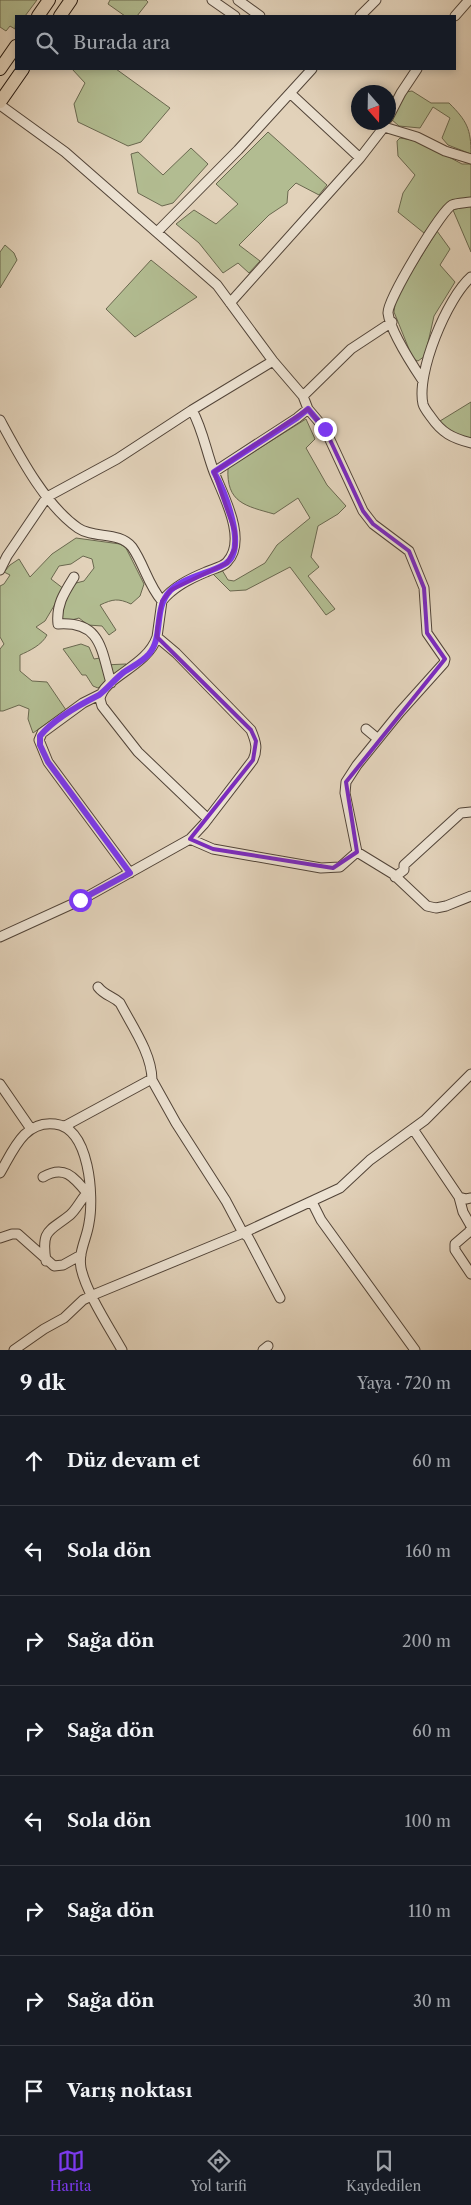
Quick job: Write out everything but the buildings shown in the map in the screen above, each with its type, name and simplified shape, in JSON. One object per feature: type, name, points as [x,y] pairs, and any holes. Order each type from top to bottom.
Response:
[{"type":"highway","points":[[39,15],[49,0]]},
{"type":"highway","points":[[61,15],[71,0]]},
{"type":"highway","points":[[0,69],[15,47]]},
{"type":"highway","points":[[0,104],[22,70]]},
{"type":"street","points":[[212,0],[234,15]]},
{"type":"street","points":[[238,0],[259,15]]},
{"type":"street","points":[[361,15],[376,0]]},
{"type":"street","points":[[456,15],[469,0]]},
{"type":"street","points":[[157,232],[238,150],[309,70]]},
{"type":"street","points":[[396,103],[416,70]]},
{"type":"street","points":[[290,93],[360,158]]},
{"type":"street","points":[[0,104],[65,152],[217,285],[272,361],[303,396],[308,409],[325,429],[363,511],[373,524],[409,550],[424,588],[427,632],[445,660],[378,739],[346,782],[345,793],[357,852],[395,877],[427,906],[441,907],[471,896]]},
{"type":"street","points":[[396,129],[445,151],[471,159]]},
{"type":"street","points":[[230,303],[360,158],[381,130]]},
{"type":"street","points":[[423,381],[408,358],[388,312],[392,298],[409,265],[442,216],[452,206],[471,202]]},
{"type":"street","points":[[471,277],[448,306],[435,339],[423,381],[423,405],[438,428],[451,438],[471,443]]},
{"type":"street","points":[[303,396],[351,348],[392,322]]},
{"type":"street","points":[[0,570],[7,556],[48,497],[117,459],[272,361]]},
{"type":"street","points":[[214,472],[308,409]]},
{"type":"street","points":[[130,873],[48,762],[39,740],[42,733],[83,703],[100,694],[111,682],[142,661],[150,653],[157,637],[162,601],[171,590],[227,563],[235,548],[235,532],[221,484],[214,472],[200,425],[192,410]]},
{"type":"street","points":[[0,420],[16,451],[48,497],[78,528],[89,534],[116,538],[132,547],[155,593],[162,601]]},
{"type":"street","points":[[74,577],[59,602],[58,624],[80,625],[86,627],[95,636],[111,682]]},
{"type":"street","points":[[0,937],[80,900],[190,839],[208,819],[253,760],[257,751],[256,741],[251,730],[157,637]]},
{"type":"street","points":[[100,694],[102,706],[138,752],[208,819]]},
{"type":"street","points":[[366,729],[378,739]]},
{"type":"street","points":[[395,877],[404,870],[404,865],[462,813],[471,812]]},
{"type":"street","points":[[190,839],[214,849],[321,868],[340,867],[357,852]]},
{"type":"street","points":[[98,988],[104,994],[116,999],[120,1004],[143,1048],[150,1066],[152,1080],[176,1124],[226,1201],[243,1233],[248,1237],[280,1298]]},
{"type":"street","points":[[14,1350],[44,1329],[64,1318],[83,1300],[92,1295],[243,1233],[340,1188],[370,1160],[413,1129],[471,1074]]},
{"type":"street","points":[[0,1173],[22,1135],[31,1129],[43,1124],[66,1126],[152,1080]]},
{"type":"street","points":[[0,1084],[31,1129]]},
{"type":"street","points":[[66,1126],[78,1140],[85,1156],[89,1224],[81,1255],[81,1268],[92,1295],[122,1350]]},
{"type":"street","points":[[413,1129],[459,1197],[463,1212],[471,1227],[469,1232],[454,1244],[454,1250],[471,1274]]},
{"type":"street","points":[[43,1177],[53,1171],[61,1171],[69,1175],[88,1191]]},
{"type":"street","points":[[46,1261],[45,1243],[47,1233],[73,1212],[80,1199],[88,1191]]},
{"type":"street","points":[[459,1197],[471,1198]]},
{"type":"street","points":[[312,1202],[321,1220],[337,1243],[415,1350]]},
{"type":"street","points":[[0,1238],[18,1234],[46,1261],[54,1266],[62,1265],[81,1255]]},
{"type":"highlighted area","points":[[308,409],[325,429],[363,511],[373,524],[409,551],[424,588],[427,633],[445,659],[346,782],[357,852],[333,868],[213,849],[190,839],[253,760],[256,741],[251,730],[157,637],[162,601],[171,590],[227,563],[235,548],[235,532],[214,472]]},
{"type":"green space","points":[[0,0],[37,0],[26,15],[15,15],[15,29],[10,26],[6,31],[0,27]]},
{"type":"green space","points":[[110,0],[146,0],[148,2],[138,15],[124,15],[108,4]]},
{"type":"green space","points":[[73,70],[117,70],[170,108],[141,142],[128,146],[78,122],[74,104],[85,83]]},
{"type":"green space","points":[[412,91],[431,103],[449,103],[467,126],[471,154],[448,145],[442,138],[450,118],[433,107],[420,128],[399,126],[396,123],[396,110],[406,92]]},
{"type":"green space","points":[[268,132],[327,185],[319,195],[296,183],[288,191],[287,203],[269,215],[239,245],[260,261],[249,273],[238,263],[223,273],[199,243],[176,224],[194,210],[216,224],[238,204],[216,184]]},
{"type":"green space","points":[[400,138],[419,141],[462,164],[471,164],[471,198],[446,205],[424,233],[398,212],[403,193],[415,175],[398,156],[397,141]]},
{"type":"green space","points":[[191,148],[208,164],[173,203],[162,206],[138,193],[131,154],[138,152],[163,175]]},
{"type":"green space","points":[[471,205],[471,252],[453,210]]},
{"type":"green space","points":[[437,231],[450,249],[440,265],[455,282],[434,316],[425,356],[418,361],[413,359],[394,312],[396,297]]},
{"type":"green space","points":[[5,245],[14,253],[17,260],[0,288],[0,252]]},
{"type":"green space","points":[[151,260],[197,297],[135,337],[106,309]]},
{"type":"green space","points":[[471,402],[471,439],[453,434],[440,421]]},
{"type":"green space","points":[[306,419],[315,439],[306,448],[327,485],[346,506],[338,514],[318,526],[311,557],[319,567],[308,576],[335,609],[326,615],[290,567],[246,590],[230,591],[213,574],[222,570],[228,580],[234,581],[265,563],[277,545],[310,518],[298,498],[274,514],[247,505],[234,496],[228,480],[228,468]]},
{"type":"green space","points":[[76,538],[120,544],[126,548],[144,584],[140,596],[131,604],[116,600],[100,605],[116,630],[109,635],[102,626],[88,625],[79,618],[68,621],[62,620],[61,605],[76,583],[84,581],[94,568],[92,559],[83,556],[71,564],[59,566],[51,579],[64,589],[45,621],[36,627],[47,635],[39,645],[20,655],[20,671],[32,681],[47,682],[66,710],[33,733],[28,719],[29,709],[19,705],[0,711],[0,649],[4,644],[0,637],[0,586],[4,584],[10,575],[4,572],[19,559],[30,577],[52,554]]},
{"type":"green space","points":[[81,644],[89,647],[94,659],[100,658],[103,665],[126,664],[125,667],[98,688],[93,686],[86,675],[82,675],[63,649]]},
{"type":"route","points":[[80,900],[130,873],[48,762],[40,745],[40,736],[83,703],[100,694],[111,682],[142,661],[150,653],[157,637],[162,601],[171,590],[227,563],[235,548],[235,532],[221,484],[214,472],[308,409],[325,429]]}]
